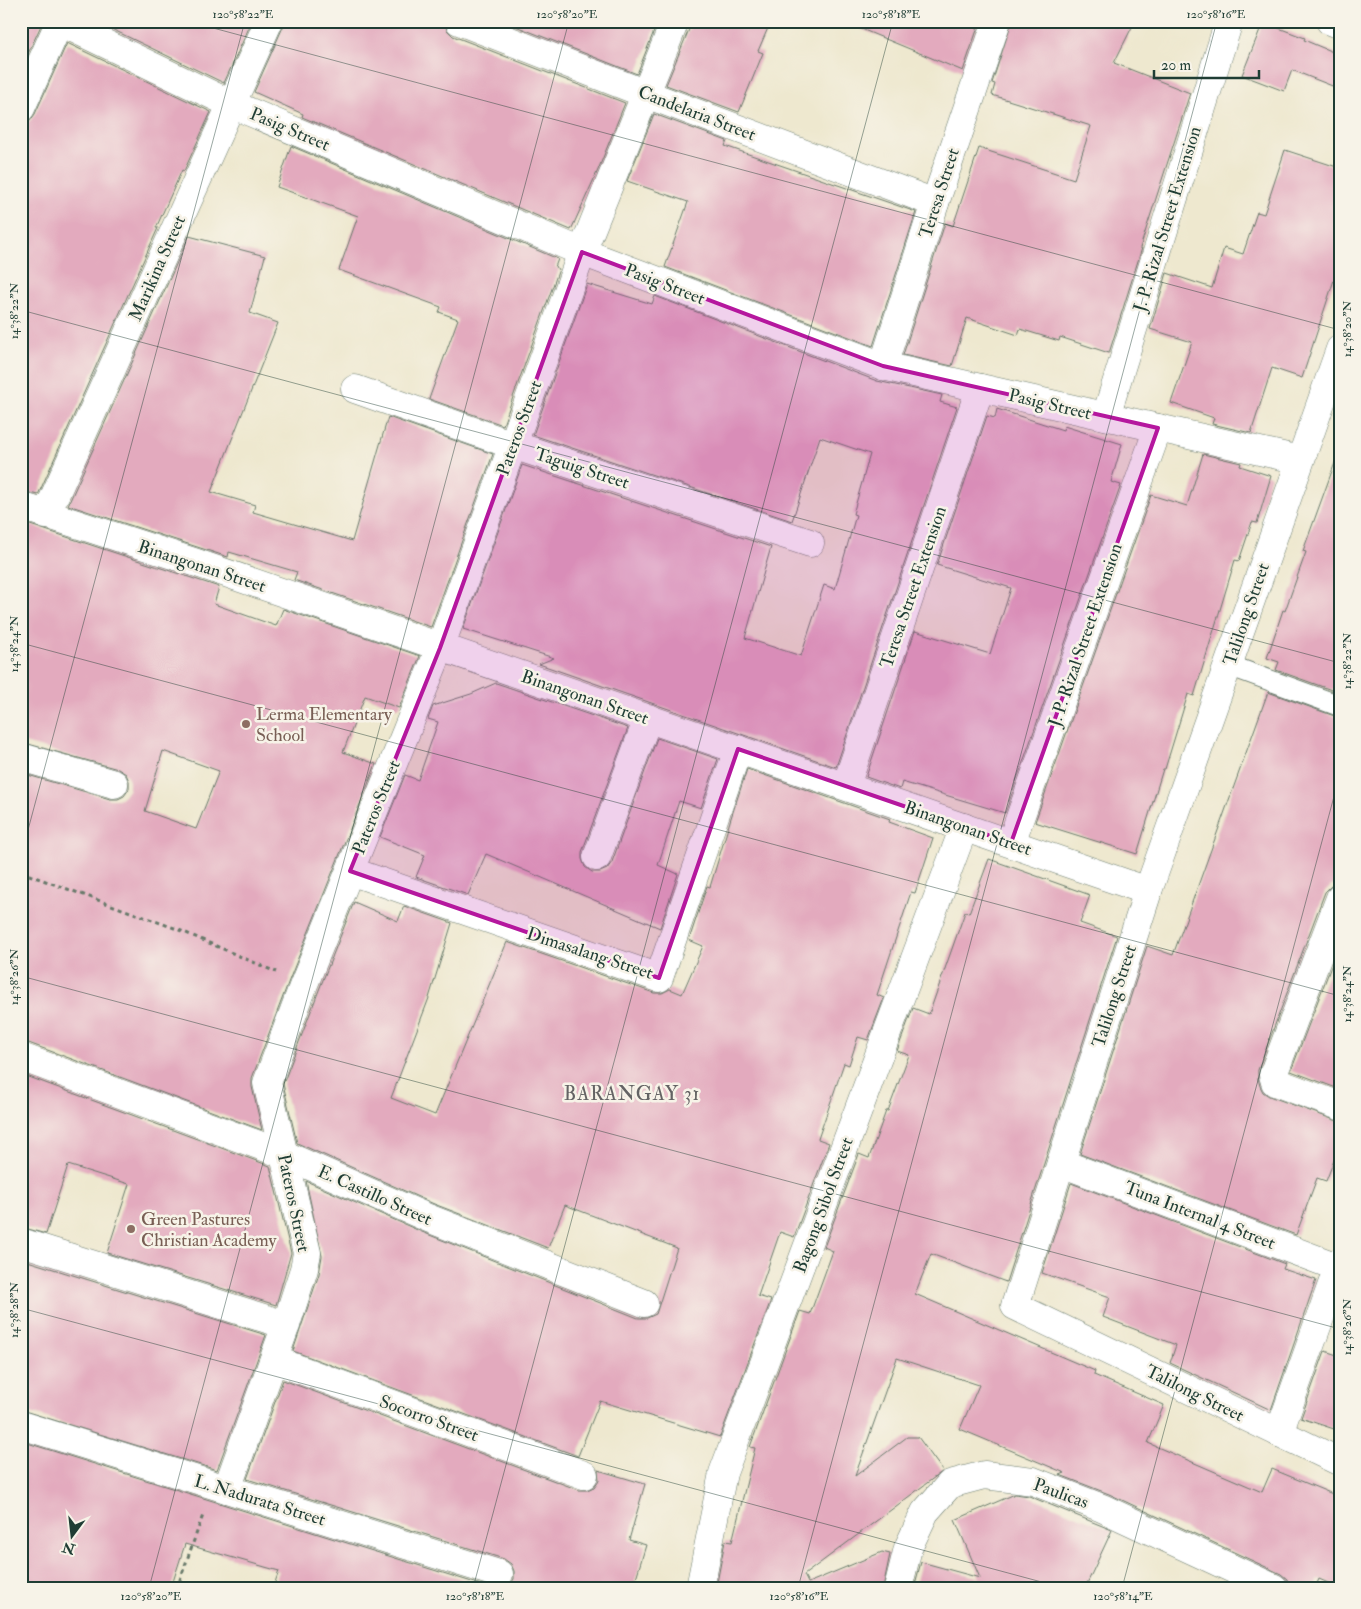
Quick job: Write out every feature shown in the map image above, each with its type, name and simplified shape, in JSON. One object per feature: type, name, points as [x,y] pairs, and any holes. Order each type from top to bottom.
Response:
[{"type":"street","name":"Marikina Street","points":[[34,511],[231,104],[269,21]]},
{"type":"street","name":"Candelaria Street","points":[[459,21],[935,203]]},
{"type":"street","name":"Pateros Street","points":[[220,1487],[274,1360],[304,1269],[307,1253],[267,1083],[304,984],[440,648],[582,252],[675,21]]},
{"type":"street","name":"Teresa Street","points":[[883,366],[935,203],[997,21]]},
{"type":"street","name":"J. P. Rizal Street Extension","points":[[1106,416],[1228,21]]},
{"type":"street","points":[[1330,21],[1340,26]]},
{"type":"street","name":"Pasig Street","points":[[59,22],[231,104],[582,252],[883,366],[1300,460]]},
{"type":"street","points":[[21,108],[59,22]]},
{"type":"street","name":"Talilong Street","points":[[1340,349],[1148,891],[1015,1306],[1340,1462]]},
{"type":"street","name":"Teresa Street Extension","points":[[846,786],[980,388]]},
{"type":"street","name":"Taguig Street","points":[[355,389],[513,445],[810,543]]},
{"type":"street","name":"J. P. Rizal Street Extension","points":[[1011,843],[1158,428]]},
{"type":"street","name":"Binangonan Street","points":[[34,511],[194,562],[1148,891]]},
{"type":"street","points":[[597,857],[648,718]]},
{"type":"street","name":"Dimasalang Street","points":[[350,872],[659,978],[738,749]]},
{"type":"street","points":[[21,757],[114,784]]},
{"type":"street","name":"Bagong Sibol Street","points":[[700,1588],[723,1473],[964,827]]},
{"type":"street","points":[[1340,898],[1273,1075],[1275,1082],[1340,1106]]},
{"type":"street","name":"E. Castillo Street","points":[[21,1057],[283,1154],[428,1218],[644,1303]]},
{"type":"street","name":"Tuna Internal 4 Street","points":[[1061,1163],[1339,1265]]},
{"type":"street","points":[[21,1242],[286,1325]]},
{"type":"street","points":[[1279,1433],[1339,1265]]},
{"type":"street","name":"Socorro Street","points":[[274,1360],[584,1475]]},
{"type":"street","name":"L. Nadurata Street","points":[[21,1426],[499,1574]]},
{"type":"street","name":"Paulicas","points":[[898,1588],[908,1548],[925,1512],[950,1484],[984,1475],[1033,1481],[1102,1508],[1274,1588]]},
{"type":"lane","points":[[1228,665],[1340,706]]},
{"type":"path","points":[[21,872],[177,929],[304,984]]},
{"type":"path","points":[[177,1588],[220,1487]]},
{"type":"highlighted area","points":[[582,252],[883,366],[1158,428],[1011,843],[738,749],[659,978],[350,871],[440,648]]},
{"type":"building","points":[[21,21],[43,21],[21,69]]},
{"type":"building","points":[[95,21],[252,21],[224,83]]},
{"type":"building","points":[[284,21],[444,21],[447,30],[453,36],[625,103],[571,230],[302,117],[303,114],[254,92]]},
{"type":"building","points":[[503,21],[658,21],[637,74]]},
{"type":"building","points":[[690,21],[771,21],[758,51],[763,53],[739,112],[666,85],[690,27]]},
{"type":"building","points":[[842,21],[980,21],[963,71]]},
{"type":"building","points":[[1012,21],[1135,21],[1114,63],[1190,93],[1140,248],[1142,248],[1109,353],[1060,337],[1059,341],[1020,329],[1018,335],[967,318],[952,366],[903,355],[945,223],[953,226],[979,148],[1074,179],[1091,126],[992,95],[995,84],[992,83]]},
{"type":"building","points":[[1263,22],[1305,38],[1304,40],[1340,55],[1340,89],[1292,70],[1284,91],[1242,75]]},
{"type":"building","points":[[67,43],[211,112],[184,171],[182,170],[156,228],[158,228],[38,495],[21,491],[21,123],[30,121],[35,114]]},
{"type":"building","points":[[654,114],[727,141],[725,146],[916,212],[873,346],[665,267],[688,202],[627,181]]},
{"type":"building","points":[[291,146],[558,259],[555,267],[559,269],[503,425],[429,399],[458,319],[439,312],[441,307],[339,270],[358,216],[277,187]]},
{"type":"building","points":[[1285,150],[1340,168],[1340,281],[1334,280],[1302,378],[1272,368],[1251,433],[1212,424],[1214,418],[1171,403],[1192,342],[1150,329],[1167,273],[1212,288],[1224,248],[1243,254],[1257,212],[1264,214]]},
{"type":"building","points":[[189,236],[265,256],[250,313],[278,323],[211,492],[255,505],[253,512],[352,541],[388,417],[493,454],[431,627],[294,580],[297,572],[229,552],[228,557],[68,505]]},
{"type":"building","points":[[587,284],[652,304],[655,296],[877,381],[942,395],[940,402],[957,407],[836,767],[539,664],[554,658],[463,629],[522,465],[771,547],[745,638],[801,656],[824,585],[835,589],[856,515],[853,514],[870,454],[820,437],[792,521],[533,435]]},
{"type":"building","points":[[997,409],[1063,430],[1064,426],[1122,444],[1111,482],[1121,485],[1005,813],[902,782],[900,789],[866,777],[915,631],[990,654],[1011,588],[937,565],[987,416],[995,418]]},
{"type":"building","points":[[1203,454],[1241,463],[1240,466],[1271,476],[1257,523],[1252,522],[1239,561],[1235,560],[1194,696],[1188,694],[1137,854],[1035,822],[1151,495],[1187,506]]},
{"type":"building","points":[[1336,460],[1340,460],[1340,693],[1276,670],[1279,662],[1267,658],[1283,610],[1285,611],[1306,552],[1303,551]]},
{"type":"building","points":[[21,522],[219,587],[214,604],[276,626],[283,609],[420,656],[399,708],[365,696],[343,752],[376,764],[252,1078],[252,1087],[262,1130],[26,1042],[21,1042],[21,773],[110,799],[118,799],[124,796],[129,789],[129,781],[126,774],[118,769],[21,742]],"holes":[[[163,751],[219,771],[196,829],[145,811]]]},
{"type":"building","points":[[496,683],[628,728],[582,852],[585,867],[592,872],[600,872],[607,869],[612,862],[657,738],[718,759],[701,808],[679,801],[658,865],[678,874],[660,928],[486,854],[468,895],[416,877],[425,855],[380,837],[405,775],[418,780],[438,722],[428,719],[433,706],[471,694]]},
{"type":"building","points":[[1268,692],[1340,718],[1340,883],[1331,886],[1325,892],[1258,1070],[1260,1086],[1263,1092],[1269,1096],[1340,1122],[1340,1145],[1326,1181],[1317,1178],[1296,1235],[1080,1154],[1147,946],[1173,955]]},
{"type":"building","points":[[747,769],[890,819],[889,822],[933,838],[915,893],[911,892],[877,995],[884,998],[868,1040],[858,1037],[849,1065],[844,1063],[818,1139],[829,1143],[794,1237],[780,1232],[758,1296],[771,1300],[720,1437],[600,1401],[578,1456],[293,1351],[319,1274],[322,1256],[306,1181],[422,1232],[638,1318],[647,1318],[656,1314],[677,1248],[565,1205],[548,1248],[434,1204],[297,1143],[283,1084],[354,902],[398,921],[404,906],[452,923],[429,998],[391,1098],[435,1115],[507,942],[654,993],[662,993],[670,989],[682,994],[703,946],[689,940],[707,886],[710,887]]},
{"type":"building","points":[[989,859],[1090,895],[1080,923],[1117,936],[1006,1282],[931,1254],[915,1294],[1095,1371],[1094,1375],[1164,1405],[1148,1443],[1262,1492],[1272,1469],[1340,1497],[1340,1588],[1319,1579],[1315,1588],[1289,1588],[1287,1579],[1281,1574],[1109,1494],[1060,1475],[1065,1473],[960,1429],[979,1385],[897,1358],[855,1476],[907,1437],[918,1437],[943,1471],[804,1575],[808,1583],[882,1552],[890,1554],[883,1588],[716,1588],[725,1541],[732,1542],[755,1448],[750,1447],[800,1311],[810,1314],[833,1251],[824,1247],[859,1154],[869,1158],[909,1055],[897,1051],[913,1008],[929,1014],[965,912],[969,913]]},
{"type":"building","points":[[1340,943],[1340,1086],[1339,1089],[1291,1071]]},
{"type":"building","points":[[21,1074],[270,1166],[291,1253],[276,1305],[107,1253],[129,1184],[68,1165],[46,1234],[21,1227]]},
{"type":"building","points":[[1071,1183],[1285,1264],[1283,1269],[1316,1280],[1271,1410],[1170,1363],[1176,1345],[1103,1317],[1110,1297],[1042,1273]]},
{"type":"building","points":[[21,1259],[266,1335],[217,1470],[21,1410]]},
{"type":"building","points":[[1325,1351],[1340,1356],[1340,1431],[1301,1418]]},
{"type":"building","points":[[283,1380],[579,1490],[587,1490],[594,1487],[599,1480],[598,1470],[645,1484],[629,1540],[646,1545],[633,1588],[505,1588],[514,1579],[514,1571],[511,1564],[504,1559],[247,1479]]},
{"type":"building","points":[[21,1441],[491,1588],[273,1588],[279,1571],[185,1544],[171,1588],[21,1588]]},
{"type":"building","points":[[1015,1494],[1029,1496],[1112,1530],[1085,1588],[984,1588],[982,1585],[982,1588],[914,1588],[921,1562],[980,1578],[955,1520]]},
{"type":"place","name":"Lerma Elementary School","points":[[246,724]]},
{"type":"place","name":"Green Pastures Christian Academy","points":[[131,1229]]},
{"type":"district","name":"BARANGAY 31","points":[[632,1093]]}]
